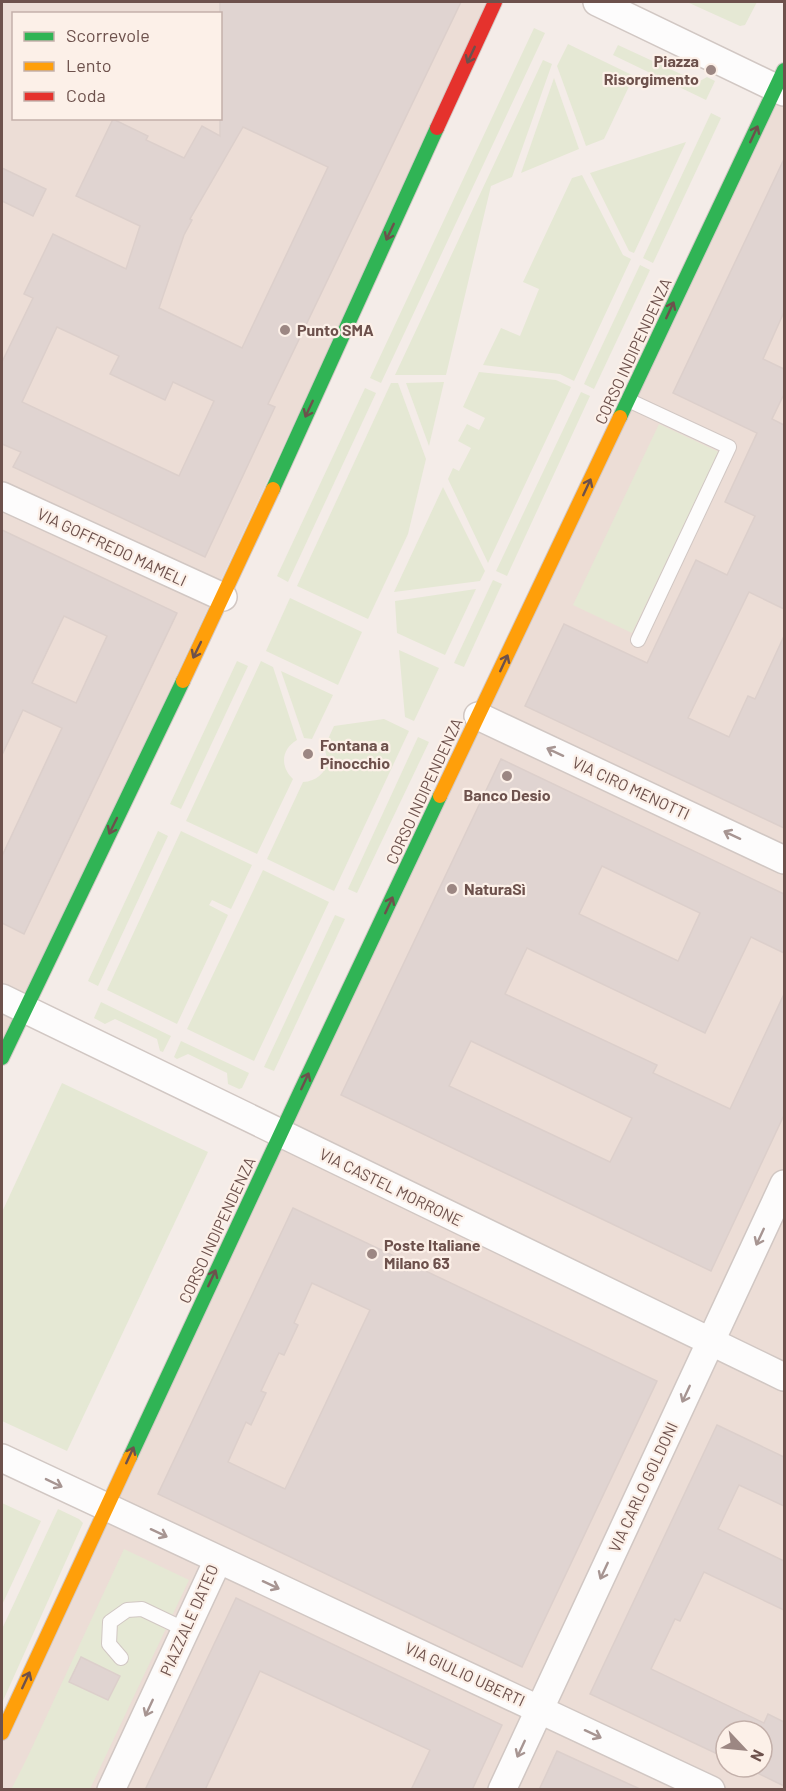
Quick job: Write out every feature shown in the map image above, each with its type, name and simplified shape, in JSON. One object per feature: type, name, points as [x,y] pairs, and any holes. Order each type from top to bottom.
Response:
[{"type":"street","points":[[2,1058],[13,1004],[223,597],[495,2]]},
{"type":"street","points":[[597,2],[782,83]]},
{"type":"street","name":"CORSO INDIPENDENZA","points":[[106,1508],[478,716],[782,83]]},
{"type":"street","name":"VIA GOFFREDO MAMELI","points":[[2,496],[223,597]]},
{"type":"street","name":"VIA CIRO MENOTTI","points":[[478,716],[784,860]]},
{"type":"street","name":"VIA CASTEL MORRONE","points":[[13,1004],[784,1377]]},
{"type":"street","name":"VIA CARLO GOLDONI","points":[[502,1790],[784,1184]]},
{"type":"street","name":"PIAZZALE DATEO","points":[[2,1458],[218,1560],[111,1790]]},
{"type":"street","points":[[2,1733],[106,1508]]},
{"type":"street","name":"VIA GIULIO UBERTI","points":[[218,1560],[711,1790]]},
{"type":"lane","points":[[628,400],[729,447],[638,640]]},
{"type":"lane","points":[[121,1658],[109,1644],[110,1622],[127,1610],[142,1609],[186,1630]]},
{"type":"shaded area","points":[[2,2],[491,2],[2,1049]]},
{"type":"shaded area","points":[[784,81],[784,1789],[2,1790],[2,1743]]},
{"type":"green space","points":[[687,2],[757,2],[745,25],[740,26]]},
{"type":"green space","points":[[534,28],[545,33],[381,383],[370,378]]},
{"type":"green space","points":[[568,44],[634,76],[604,139],[586,146],[557,66]]},
{"type":"green space","points":[[618,45],[698,82],[707,77],[715,81],[706,100],[613,55]]},
{"type":"green space","points":[[543,60],[552,64],[512,177],[491,186],[446,375],[395,375]]},
{"type":"green space","points":[[554,78],[579,149],[521,173]]},
{"type":"green space","points":[[711,113],[721,118],[653,263],[643,258]]},
{"type":"green space","points":[[686,142],[634,253],[629,251],[590,173]]},
{"type":"green space","points":[[582,175],[623,255],[631,259],[574,381],[560,374],[483,365],[501,328],[520,336],[539,289],[523,282],[572,178]]},
{"type":"green space","points":[[640,265],[650,270],[594,389],[584,384]]},
{"type":"green space","points":[[479,372],[556,380],[571,387],[488,563],[448,479],[453,468],[459,471],[471,448],[458,441],[467,424],[479,430],[485,418],[463,407]]},
{"type":"green space","points":[[444,382],[429,446],[406,383]]},
{"type":"green space","points":[[391,383],[398,383],[426,459],[408,534],[368,619],[297,586]]},
{"type":"green space","points":[[365,388],[376,393],[288,582],[277,576]]},
{"type":"green space","points":[[581,392],[590,396],[507,576],[496,571]]},
{"type":"green space","points":[[659,424],[719,452],[632,633],[573,605]]},
{"type":"green space","points":[[443,487],[485,571],[480,581],[394,592]]},
{"type":"green space","points":[[493,580],[502,584],[464,667],[454,663]]},
{"type":"green space","points":[[476,589],[445,655],[397,633],[395,601]]},
{"type":"green space","points":[[290,598],[362,632],[338,685],[266,651]]},
{"type":"green space","points":[[399,650],[439,668],[414,721],[405,717]]},
{"type":"green space","points":[[237,661],[248,666],[181,809],[170,804]]},
{"type":"green space","points":[[261,661],[273,667],[297,740],[288,748],[284,758],[286,769],[293,779],[257,854],[186,821]]},
{"type":"green space","points":[[281,671],[333,695],[312,739],[304,738]]},
{"type":"green space","points":[[384,719],[409,731],[334,891],[267,859],[303,782],[315,779],[324,771],[327,760],[324,748],[334,726]]},
{"type":"green space","points":[[418,737],[429,742],[357,893],[348,889]]},
{"type":"green space","points":[[158,831],[168,836],[98,986],[88,981]]},
{"type":"green space","points":[[181,831],[252,865],[231,909],[212,900],[209,905],[228,915],[177,1024],[107,990]]},
{"type":"green space","points":[[263,870],[329,902],[254,1061],[187,1029]]},
{"type":"green space","points":[[335,915],[345,919],[274,1071],[264,1067]]},
{"type":"green space","points":[[101,1002],[171,1036],[163,1052],[160,1051],[157,1039],[115,1019],[105,1024],[94,1018]]},
{"type":"green space","points":[[181,1041],[249,1073],[242,1088],[228,1084],[227,1073],[188,1054],[177,1059],[174,1057]]},
{"type":"green space","points":[[62,1083],[208,1152],[67,1451],[2,1421],[2,1212]]},
{"type":"green space","points":[[2,1503],[41,1521],[2,1605]]},
{"type":"green space","points":[[58,1509],[83,1523],[2,1703],[2,1629]]},
{"type":"green space","points":[[124,1549],[189,1580],[90,1789],[11,1790],[28,1756]]},
{"type":"building","points":[[220,2],[461,2],[268,404],[275,407],[205,557],[13,467],[21,452],[2,444],[2,362],[33,298],[24,294],[53,234],[126,269],[140,226],[76,196],[113,120],[148,136],[146,140],[184,158],[202,126],[220,136],[222,12],[220,12]],"holes":[[[243,127],[328,167],[242,348],[159,308],[184,235],[192,220],[190,219]],[[57,327],[119,356],[110,374],[165,400],[173,382],[214,401],[179,476],[22,402]]]},
{"type":"building","points":[[784,159],[784,312],[763,359],[784,369],[784,394],[772,419],[784,425],[784,609],[749,592],[688,718],[729,737],[748,696],[755,699],[784,636],[784,828],[525,706],[564,624],[647,663],[696,560],[727,575],[755,516],[725,502],[757,433],[673,393]]},
{"type":"building","points":[[2,168],[46,189],[33,216],[2,201]]},
{"type":"building","points":[[2,530],[177,613],[24,934],[2,923],[2,856],[62,728],[23,710],[2,755]],"holes":[[[64,616],[107,636],[76,703],[32,683]]]},
{"type":"building","points":[[501,759],[784,894],[784,953],[751,937],[705,1033],[527,948],[505,994],[657,1065],[653,1073],[730,1109],[784,994],[784,1115],[711,1271],[341,1095]],"holes":[[[602,866],[700,913],[678,961],[579,914]],[[471,1041],[632,1118],[610,1162],[449,1086]]]},
{"type":"building","points":[[293,1208],[657,1381],[522,1667],[158,1494]],"holes":[[[312,1283],[370,1310],[285,1489],[228,1462],[246,1422],[251,1425],[266,1393],[261,1391],[279,1353],[284,1355],[298,1325],[294,1323]]]},
{"type":"building","points":[[717,1425],[784,1457],[784,1506],[739,1485],[718,1529],[784,1561],[784,1610],[704,1572],[680,1621],[675,1619],[651,1669],[756,1719],[714,1719],[714,1752],[590,1694]]},
{"type":"building","points":[[236,1598],[502,1725],[472,1790],[411,1790],[430,1750],[260,1671],[205,1790],[145,1790]]},
{"type":"building","points":[[81,1657],[120,1676],[108,1700],[69,1682]]},
{"type":"building","points":[[768,1714],[784,1722],[784,1786],[770,1779],[774,1779],[774,1719],[766,1719]]},
{"type":"building","points":[[557,1751],[642,1790],[539,1790]]},
{"type":"traffic: fast","points":[[620,417],[784,70]]},
{"type":"traffic: fast","points":[[273,489],[437,128]]},
{"type":"traffic: fast","points":[[2,1058],[183,681]]},
{"type":"traffic: fast","points":[[130,1457],[440,796]]},
{"type":"traffic: slow","points":[[440,796],[620,417]]},
{"type":"traffic: slow","points":[[183,681],[273,489]]},
{"type":"traffic: slow","points":[[2,1733],[130,1457]]},
{"type":"traffic: jam","points":[[437,128],[495,2]]},
{"type":"place","name":"Piazza Risorgimento","points":[[711,70]]},
{"type":"place","name":"Punto SMA","points":[[285,330]]},
{"type":"place","name":"Fontana a Pinocchio","points":[[308,754]]},
{"type":"place","name":"Banco Desio","points":[[507,776]]},
{"type":"place","name":"NaturaSì","points":[[452,889]]},
{"type":"place","name":"Poste Italiane Milano 63","points":[[372,1254]]}]
